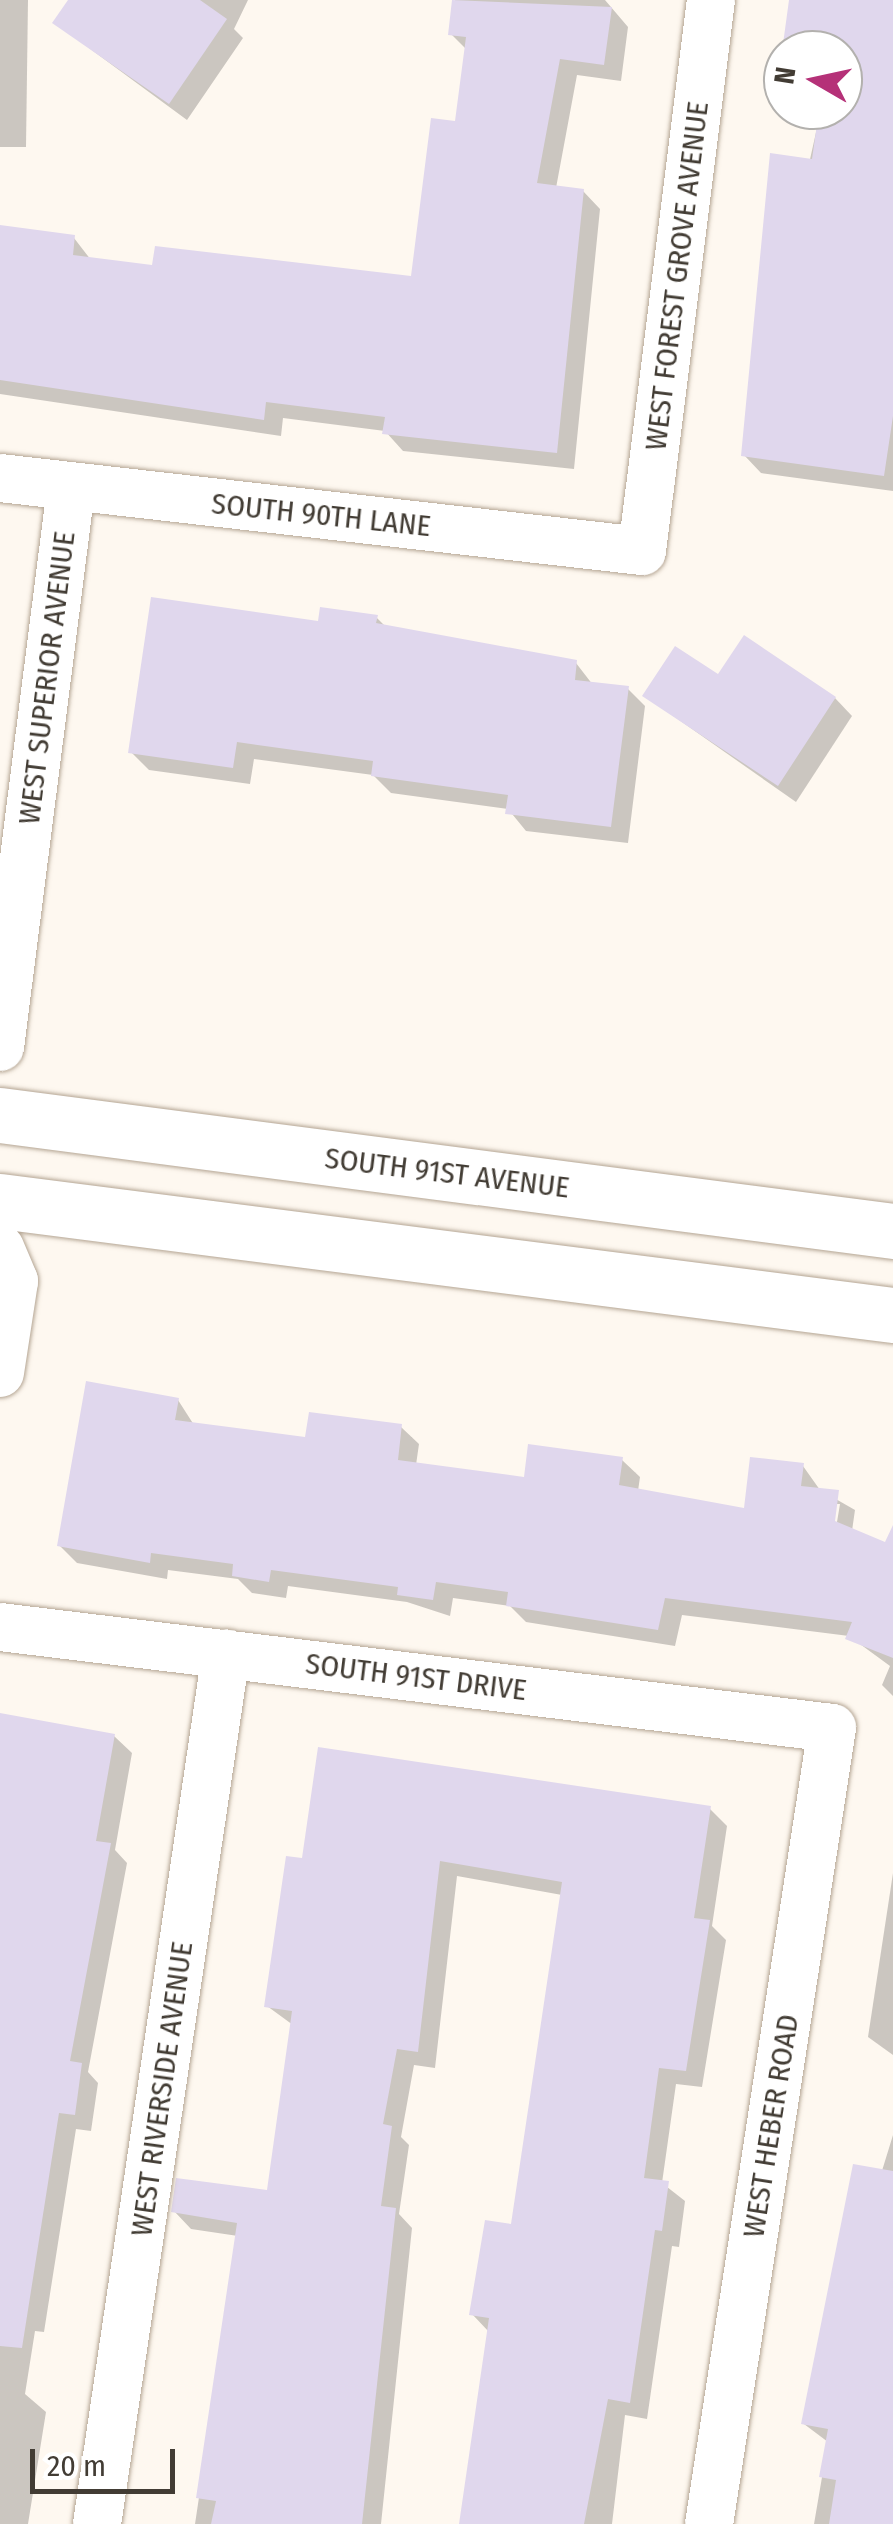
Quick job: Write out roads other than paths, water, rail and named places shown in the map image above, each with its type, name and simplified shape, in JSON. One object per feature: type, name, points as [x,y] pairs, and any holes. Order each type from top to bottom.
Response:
[{"type":"main road","name":"SOUTH 91ST AVENUE","points":[[0,1115],[893,1231]]},
{"type":"main road","points":[[0,1201],[893,1315]]},
{"type":"street","name":"WEST FOREST GROVE AVENUE","points":[[642,551],[711,0]]},
{"type":"street","name":"SOUTH 90TH LANE","points":[[0,478],[642,551]]},
{"type":"street","name":"WEST SUPERIOR AVENUE","points":[[0,1046],[72,488]]},
{"type":"street","points":[[0,1248],[14,1281],[0,1373]]},
{"type":"street","name":"SOUTH 91ST DRIVE","points":[[0,1627],[832,1728]]},
{"type":"street","name":"WEST RIVERSIDE AVENUE","points":[[97,2524],[226,1654]]},
{"type":"street","name":"WEST HEBER ROAD","points":[[709,2524],[832,1728]]}]
